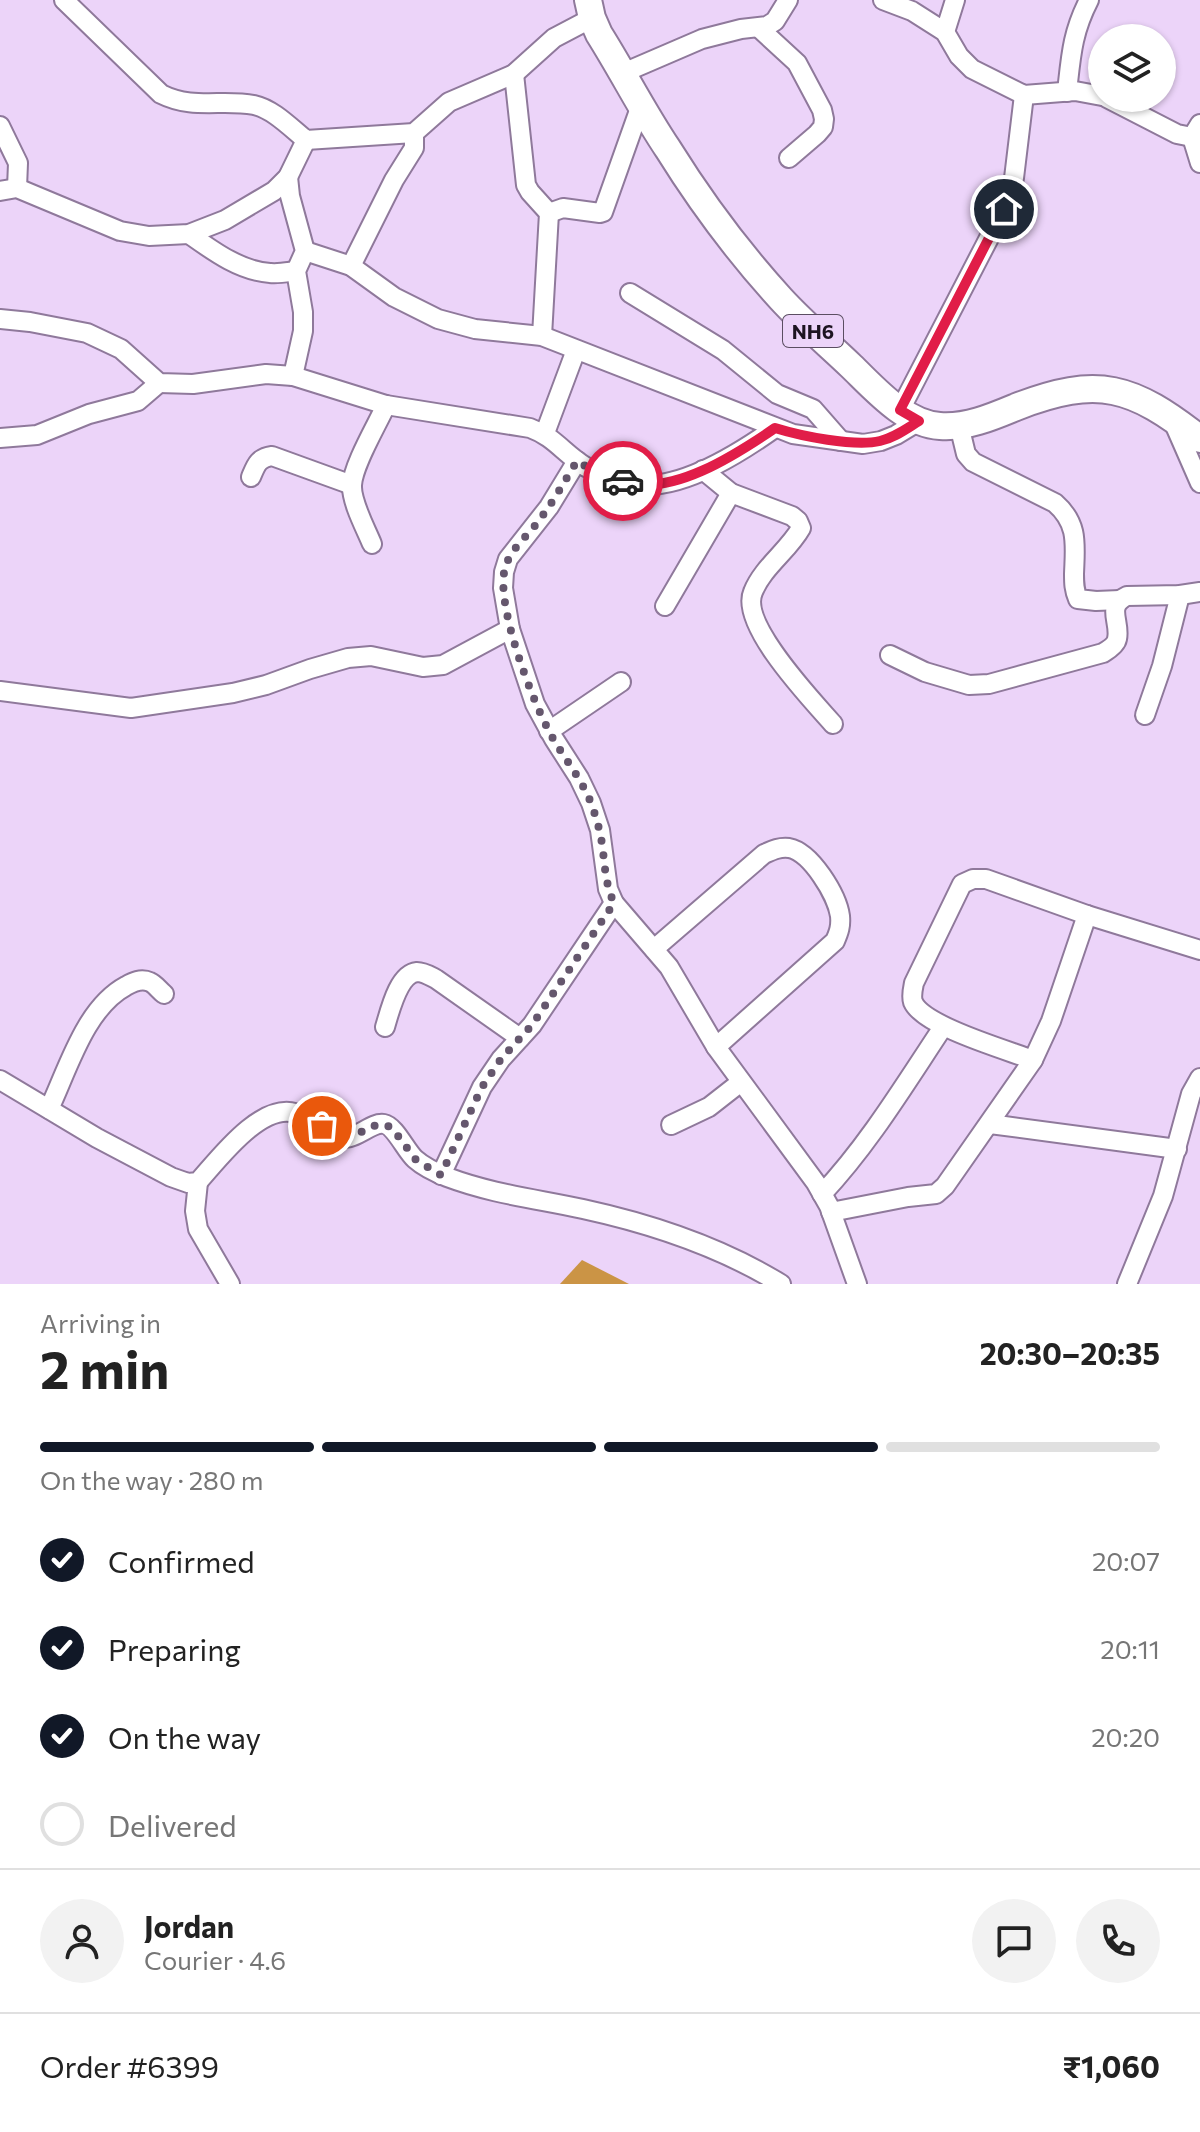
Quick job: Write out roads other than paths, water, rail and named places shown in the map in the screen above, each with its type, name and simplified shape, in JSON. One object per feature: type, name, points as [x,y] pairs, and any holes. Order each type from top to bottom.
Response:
[{"type":"highway","name":"NH6","points":[[590,9],[667,149],[761,276],[802,321],[909,415]]},
{"type":"highway","points":[[909,415],[939,426],[959,425],[978,422],[1057,394],[1098,388],[1129,394],[1171,416],[1200,439]]},
{"type":"street","points":[[64,0],[161,94],[192,104],[256,105],[306,140],[414,133],[449,102],[514,74],[590,9]]},
{"type":"street","points":[[623,73],[702,39],[771,24],[788,0]]},
{"type":"street","points":[[883,0],[912,11],[945,32],[959,56],[972,69],[1024,95],[1075,91],[1088,94]]},
{"type":"street","points":[[945,32],[955,0]]},
{"type":"street","points":[[1067,92],[1077,22],[1089,0]]},
{"type":"street","points":[[759,28],[797,63],[822,110],[823,127],[789,158]]},
{"type":"street","points":[[514,74],[526,185],[549,213],[542,336]]},
{"type":"street","points":[[305,251],[351,266],[394,297],[438,319],[475,329],[542,336],[793,434],[863,444],[881,441],[896,435],[909,415],[1004,209],[1014,178],[1024,95]]},
{"type":"street","points":[[549,213],[563,208],[603,212],[641,105]]},
{"type":"street","points":[[1134,112],[1177,134],[1196,130],[1200,163]]},
{"type":"street","points":[[0,126],[18,163],[9,190],[120,231],[149,236],[189,234],[249,207],[274,191],[288,177],[306,140]]},
{"type":"street","points":[[351,266],[394,180],[414,148],[414,133]]},
{"type":"street","points":[[288,177],[305,251],[296,271],[303,331],[293,376]]},
{"type":"street","points":[[189,234],[241,265],[269,273],[296,271]]},
{"type":"street","points":[[630,293],[723,350],[777,394],[813,409],[841,441]]},
{"type":"street","points":[[0,319],[87,333],[121,349],[159,383],[193,384],[266,374],[293,376],[386,405],[530,428],[545,433],[590,469],[631,484],[666,483],[703,470],[775,428]]},
{"type":"street","points":[[545,433],[576,350]]},
{"type":"street","points":[[0,438],[37,435],[89,414],[138,401],[159,383]]},
{"type":"street","points":[[372,544],[352,485],[356,469],[386,405]]},
{"type":"street","points":[[1171,416],[1200,483]]},
{"type":"street","points":[[959,425],[966,454],[973,462],[1055,503],[1063,510],[1074,529],[1074,585],[1078,599],[1120,600]]},
{"type":"street","points":[[251,477],[258,461],[272,456],[352,485]]},
{"type":"street","points":[[577,461],[543,515],[508,559],[504,572],[503,588],[510,629],[535,704],[591,803],[600,830],[608,889],[614,903],[669,967],[716,1047],[822,1194],[857,1284]]},
{"type":"street","points":[[703,470],[731,493],[798,521],[801,528],[759,579],[751,594],[751,605],[765,639],[778,659],[833,724]]},
{"type":"street","points":[[665,606],[731,493]]},
{"type":"street","points":[[890,655],[925,672],[955,681],[969,685],[989,684],[1103,653],[1117,639],[1115,606],[1127,596],[1200,592]]},
{"type":"street","points":[[1145,715],[1162,666],[1180,595]]},
{"type":"street","points":[[0,691],[131,708],[233,693],[348,658],[371,656],[423,667],[443,665],[510,629]]},
{"type":"street","points":[[549,731],[621,682]]},
{"type":"street","points":[[654,949],[764,854],[777,848],[792,848],[815,864],[822,875],[839,912],[840,929],[835,941],[716,1047]]},
{"type":"street","points":[[1033,1060],[943,1027],[913,1002],[914,983],[962,884],[973,879],[986,879],[1200,950]]},
{"type":"street","points":[[441,1175],[482,1087],[501,1059],[532,1025],[614,903]]},
{"type":"street","points":[[831,1212],[940,1192],[1033,1060],[1051,1021],[1087,915]]},
{"type":"street","points":[[385,1027],[405,978],[421,972],[436,979],[520,1038]]},
{"type":"street","points":[[49,1109],[83,1035],[102,1004],[112,994],[140,980],[151,982],[164,994]]},
{"type":"street","points":[[822,1194],[873,1132],[943,1027]]},
{"type":"street","points":[[1127,1284],[1163,1196],[1191,1094],[1200,1078]]},
{"type":"street","points":[[0,1080],[97,1138],[171,1177],[188,1183],[198,1182]]},
{"type":"street","points":[[671,1125],[709,1107],[741,1082]]},
{"type":"street","points":[[230,1284],[198,1229],[195,1211],[198,1182],[254,1125],[270,1116],[291,1111],[345,1138],[380,1123],[388,1125],[416,1160],[441,1175],[492,1192],[586,1209],[690,1240],[730,1256],[781,1284]]},
{"type":"street","points":[[990,1124],[1177,1149]]}]
